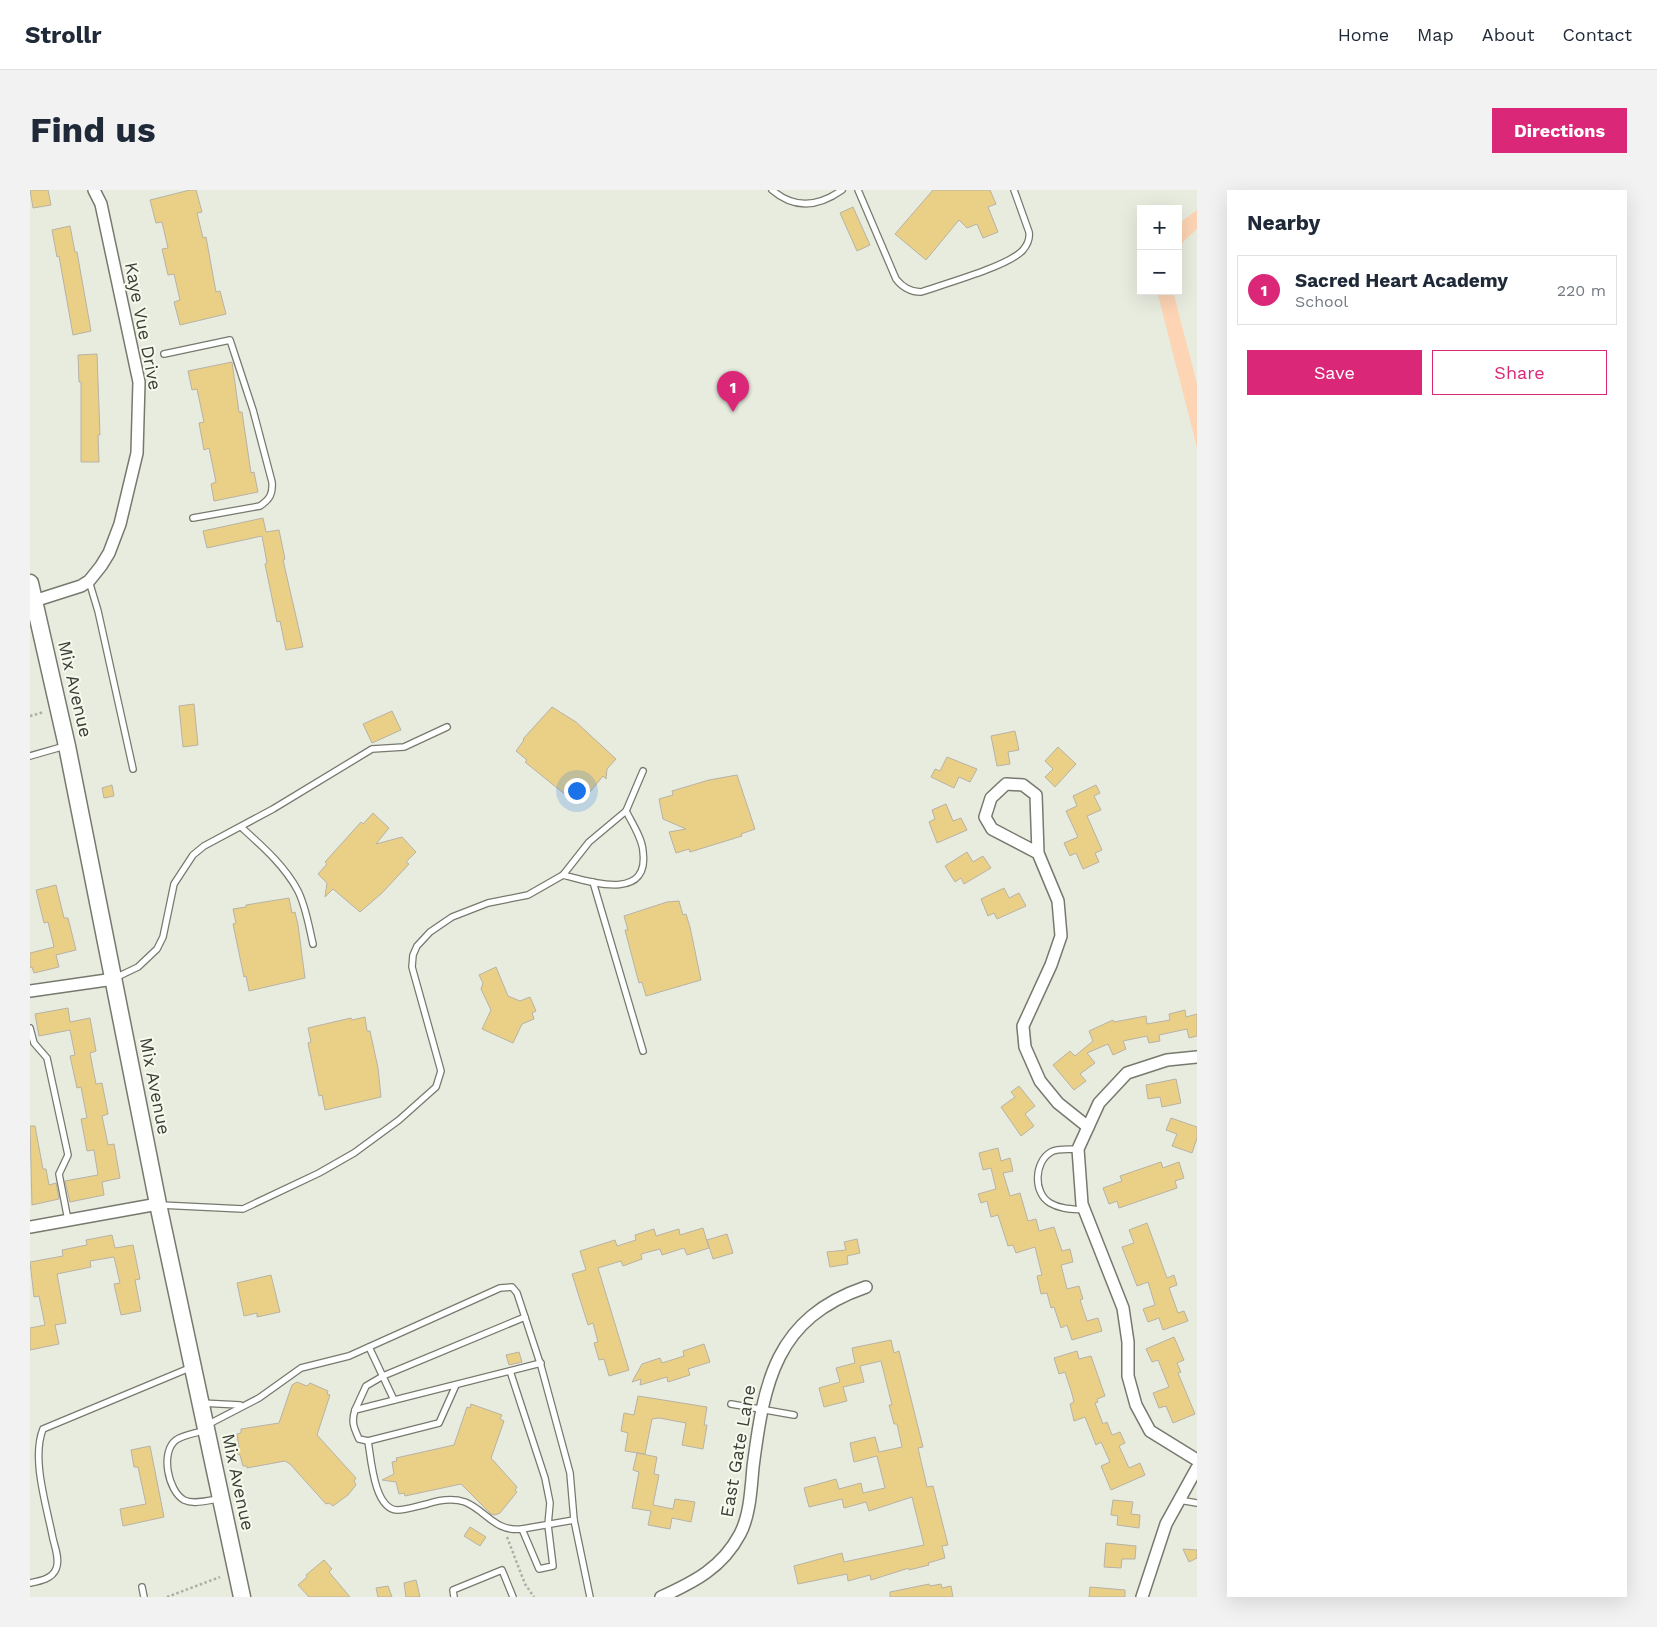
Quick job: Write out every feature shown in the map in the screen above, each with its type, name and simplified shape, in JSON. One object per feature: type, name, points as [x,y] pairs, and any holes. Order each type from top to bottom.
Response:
[{"type":"street","name":"Kaye Vue Drive","points":[[89,581],[109,553],[120,524],[137,453],[139,417],[139,382],[101,204],[94,190]]},
{"type":"street","points":[[34,601],[89,581]]},
{"type":"street","name":"Mix Avenue","points":[[30,583],[67,746],[158,1204],[242,1597]]},
{"type":"street","points":[[1038,853],[992,829],[985,817],[991,798],[1006,784],[1023,785],[1036,795],[1038,853],[1058,901],[1061,936],[1051,965],[1023,1026],[1025,1047],[1040,1081],[1058,1103],[1088,1127]]},
{"type":"street","points":[[30,991],[114,979]]},
{"type":"street","points":[[1197,1057],[1167,1060],[1127,1073],[1099,1103],[1078,1150],[1082,1204],[1123,1308],[1128,1342],[1128,1376],[1136,1405],[1150,1431],[1197,1460]]},
{"type":"street","points":[[30,1227],[158,1204]]},
{"type":"street","name":"East Gate Lane","points":[[661,1597],[705,1576],[730,1549],[740,1533],[748,1508],[760,1409],[777,1359],[792,1338],[815,1313],[840,1297],[866,1287]]},
{"type":"street","points":[[1142,1597],[1166,1524],[1197,1468]]},
{"type":"lane","points":[[772,190],[783,199],[803,205],[821,200],[842,190]]},
{"type":"lane","points":[[858,190],[896,279],[909,290],[921,292],[1008,260],[1022,250],[1030,238],[1014,190]]},
{"type":"lane","points":[[164,354],[230,340],[255,418],[272,482],[273,491],[269,500],[260,506],[193,518]]},
{"type":"lane","points":[[89,581],[98,611],[133,769]]},
{"type":"lane","points":[[114,979],[138,967],[157,949],[165,930],[174,884],[193,855],[204,846],[241,827],[372,749],[404,747],[447,727]]},
{"type":"lane","points":[[30,756],[67,746]]},
{"type":"lane","points":[[158,1204],[243,1209],[336,1164],[399,1120],[436,1087],[440,1078],[439,1062],[412,967],[413,955],[417,946],[430,932],[452,917],[488,902],[528,895],[563,875],[588,842],[626,811],[643,771]]},
{"type":"lane","points":[[563,875],[611,886],[636,878],[644,866],[643,849],[626,811]]},
{"type":"lane","points":[[241,827],[281,866],[298,892],[313,944]]},
{"type":"lane","points":[[593,882],[643,1051]]},
{"type":"lane","points":[[30,1028],[34,1043],[47,1058],[68,1155],[59,1174],[68,1220]]},
{"type":"lane","points":[[1078,1150],[1055,1150],[1044,1157],[1038,1170],[1038,1185],[1042,1194],[1050,1203],[1059,1207],[1084,1210]]},
{"type":"lane","points":[[221,1498],[195,1502],[186,1501],[173,1488],[168,1458],[171,1447],[176,1440],[206,1428],[242,1405],[270,1391],[301,1368],[349,1356],[507,1286],[512,1287],[517,1293],[541,1363],[570,1473],[574,1520],[590,1597]]},
{"type":"lane","points":[[456,1385],[439,1423],[368,1441],[359,1439],[352,1419],[366,1386],[383,1376],[525,1317]]},
{"type":"lane","points":[[369,1347],[394,1400]]},
{"type":"lane","points":[[355,1410],[541,1363]]},
{"type":"lane","points":[[30,1583],[47,1579],[56,1569],[57,1556],[42,1484],[39,1455],[40,1438],[43,1428],[192,1367]]},
{"type":"lane","points":[[510,1371],[545,1478],[550,1502],[548,1525],[553,1566],[539,1569],[522,1529]]},
{"type":"lane","points":[[200,1403],[242,1405]]},
{"type":"lane","points":[[732,1404],[794,1415]]},
{"type":"lane","points":[[368,1441],[376,1488],[383,1501],[389,1507],[396,1510],[409,1509],[438,1500],[463,1502],[508,1529],[522,1529],[574,1520]]},
{"type":"lane","points":[[1179,1500],[1197,1504]]},
{"type":"lane","points":[[454,1597],[453,1590],[502,1570],[513,1597]]},
{"type":"lane","points":[[142,1587],[144,1597]]},
{"type":"path","points":[[30,716],[44,712]]},
{"type":"path","points":[[508,1529],[506,1536],[512,1552],[525,1584],[534,1597]]},
{"type":"path","points":[[167,1597],[220,1577]]},
{"type":"shaded area","points":[[1197,210],[1197,229],[1182,244],[1182,221]]},
{"type":"shaded area","points":[[1158,295],[1174,295],[1197,384],[1197,448]]},
{"type":"building","points":[[30,190],[48,190],[51,205],[33,208]]},
{"type":"building","points":[[196,190],[202,212],[197,213],[203,238],[206,237],[216,292],[220,291],[226,314],[180,325],[174,302],[180,300],[174,274],[168,275],[162,249],[168,248],[162,222],[156,223],[150,200]]},
{"type":"building","points":[[933,190],[990,190],[996,204],[988,207],[998,232],[983,238],[977,224],[967,228],[959,220],[926,260],[895,234]]},
{"type":"building","points":[[853,207],[870,245],[857,251],[840,213]]},
{"type":"building","points":[[70,226],[75,252],[77,252],[91,331],[73,335],[59,256],[57,257],[52,230]]},
{"type":"building","points":[[97,354],[99,462],[81,462],[81,382],[79,382],[78,355]]},
{"type":"building","points":[[232,362],[239,412],[242,412],[251,473],[254,472],[258,492],[214,501],[211,484],[216,482],[209,448],[204,450],[199,423],[204,422],[197,389],[192,390],[188,371]]},
{"type":"building","points":[[263,518],[266,532],[279,530],[285,559],[283,560],[303,647],[286,650],[280,621],[277,622],[265,564],[267,563],[262,536],[207,548],[203,531]]},
{"type":"building","points":[[194,704],[198,745],[183,747],[179,706]]},
{"type":"building","points":[[552,707],[576,722],[616,759],[607,769],[606,779],[603,776],[580,804],[568,794],[567,796],[525,762],[527,760],[516,751],[523,739]]},
{"type":"building","points":[[392,711],[401,730],[372,743],[363,724]]},
{"type":"building","points":[[1015,731],[1019,750],[1008,752],[1010,764],[997,766],[991,736]]},
{"type":"building","points":[[1058,747],[1076,764],[1055,787],[1045,777],[1053,769],[1045,761]]},
{"type":"building","points":[[947,757],[977,769],[970,782],[959,777],[954,788],[931,777],[935,769],[940,771]]},
{"type":"building","points":[[737,775],[755,829],[741,834],[742,836],[690,852],[689,849],[676,853],[669,832],[686,829],[663,819],[659,799],[673,795],[672,791],[709,780]]},
{"type":"building","points":[[112,785],[114,796],[104,798],[102,788]]},
{"type":"building","points":[[1096,785],[1100,793],[1094,796],[1101,810],[1087,816],[1102,850],[1095,853],[1099,862],[1083,869],[1076,853],[1070,856],[1064,843],[1078,837],[1066,811],[1077,806],[1073,796]]},
{"type":"building","points":[[946,804],[953,821],[961,818],[967,830],[937,843],[929,822],[935,819],[932,810]]},
{"type":"building","points":[[373,813],[389,828],[376,844],[402,837],[416,852],[406,862],[409,864],[382,893],[360,912],[333,889],[325,897],[327,883],[318,874],[327,864],[325,862],[361,822],[363,824]]},
{"type":"building","points":[[967,852],[973,862],[983,856],[991,868],[964,884],[961,878],[955,882],[945,866]]},
{"type":"building","points":[[56,885],[64,918],[68,918],[76,950],[56,955],[59,967],[34,973],[32,967],[30,968],[30,953],[54,947],[48,922],[44,923],[36,890]]},
{"type":"building","points":[[1004,888],[1009,898],[1019,893],[1026,906],[997,919],[994,913],[988,916],[981,899]]},
{"type":"building","points":[[289,898],[292,913],[295,912],[298,925],[305,978],[249,991],[246,976],[244,977],[233,924],[236,923],[233,909]]},
{"type":"building","points":[[679,901],[683,915],[686,914],[690,927],[701,980],[646,996],[642,982],[639,983],[625,930],[628,930],[624,916],[667,902]]},
{"type":"building","points":[[496,967],[508,996],[520,1001],[530,997],[536,1011],[532,1013],[534,1019],[522,1024],[513,1043],[482,1029],[491,1010],[481,989],[483,983],[479,975]]},
{"type":"building","points":[[68,1008],[70,1022],[90,1018],[96,1051],[90,1053],[96,1084],[102,1083],[108,1114],[102,1116],[108,1145],[114,1144],[120,1178],[102,1182],[104,1195],[70,1202],[65,1181],[98,1175],[94,1150],[87,1151],[81,1119],[87,1118],[81,1087],[77,1088],[70,1056],[75,1055],[70,1030],[39,1036],[35,1014]]},
{"type":"building","points":[[1185,1010],[1186,1017],[1197,1014],[1197,1036],[1189,1038],[1187,1029],[1159,1035],[1160,1041],[1149,1043],[1147,1036],[1123,1041],[1126,1049],[1113,1055],[1108,1044],[1087,1053],[1095,1063],[1080,1074],[1086,1081],[1074,1090],[1053,1065],[1070,1051],[1075,1056],[1093,1041],[1089,1031],[1113,1020],[1114,1022],[1146,1016],[1147,1024],[1170,1020],[1169,1014]]},
{"type":"building","points":[[365,1017],[367,1031],[370,1031],[378,1068],[381,1097],[325,1110],[322,1095],[319,1096],[308,1043],[311,1042],[308,1028],[351,1018],[352,1020]]},
{"type":"building","points":[[1176,1079],[1181,1103],[1162,1107],[1160,1097],[1148,1099],[1146,1085]]},
{"type":"building","points":[[1019,1086],[1035,1106],[1025,1114],[1034,1126],[1021,1136],[1001,1107],[1015,1097],[1011,1092]]},
{"type":"building","points":[[1171,1118],[1197,1127],[1197,1138],[1192,1153],[1172,1146],[1177,1134],[1166,1130]]},
{"type":"building","points":[[30,1126],[35,1126],[43,1169],[46,1169],[49,1185],[56,1183],[59,1199],[32,1205]]},
{"type":"building","points":[[998,1148],[1001,1161],[1010,1158],[1013,1171],[1003,1173],[1010,1196],[1020,1193],[1028,1221],[1036,1219],[1039,1231],[1054,1227],[1062,1251],[1070,1249],[1073,1262],[1061,1265],[1067,1289],[1079,1286],[1083,1299],[1080,1300],[1087,1321],[1098,1318],[1102,1331],[1072,1340],[1067,1325],[1061,1328],[1054,1307],[1051,1308],[1047,1293],[1041,1294],[1037,1276],[1042,1275],[1035,1247],[1016,1253],[1013,1245],[1008,1246],[998,1215],[991,1217],[987,1201],[981,1203],[978,1194],[996,1189],[991,1168],[983,1170],[979,1153]]},
{"type":"building","points":[[1161,1162],[1163,1168],[1179,1162],[1184,1178],[1175,1181],[1177,1188],[1119,1208],[1117,1201],[1109,1204],[1103,1188],[1122,1181],[1120,1176]]},
{"type":"building","points":[[1147,1223],[1167,1278],[1174,1275],[1177,1285],[1169,1288],[1178,1313],[1184,1311],[1188,1321],[1163,1330],[1159,1318],[1148,1322],[1143,1309],[1155,1305],[1148,1282],[1137,1286],[1122,1247],[1134,1243],[1129,1230]]},
{"type":"building","points":[[703,1228],[709,1248],[687,1255],[684,1248],[662,1255],[660,1249],[641,1254],[642,1259],[623,1266],[621,1261],[598,1268],[629,1370],[609,1376],[604,1359],[599,1360],[594,1343],[598,1342],[593,1323],[588,1325],[572,1274],[586,1270],[580,1251],[615,1240],[617,1246],[636,1240],[635,1235],[654,1229],[656,1236],[679,1229],[680,1235]]},
{"type":"building","points":[[727,1234],[733,1253],[713,1259],[707,1240]]},
{"type":"building","points":[[112,1235],[115,1248],[133,1245],[140,1279],[135,1280],[141,1311],[121,1315],[114,1284],[120,1283],[114,1257],[90,1261],[91,1267],[57,1274],[66,1323],[55,1325],[59,1344],[30,1350],[30,1328],[45,1325],[39,1296],[34,1297],[30,1262],[63,1256],[62,1250],[87,1245],[86,1240]]},
{"type":"building","points":[[857,1239],[860,1253],[847,1256],[848,1264],[830,1267],[827,1252],[846,1250],[844,1242]]},
{"type":"building","points":[[271,1275],[280,1312],[257,1317],[257,1313],[244,1316],[237,1283]]},
{"type":"building","points":[[1174,1337],[1184,1360],[1177,1363],[1181,1372],[1178,1373],[1195,1414],[1173,1423],[1166,1406],[1159,1408],[1153,1393],[1169,1387],[1158,1360],[1152,1362],[1146,1349]]},
{"type":"building","points":[[891,1340],[894,1353],[899,1351],[923,1447],[918,1448],[927,1487],[933,1486],[948,1545],[942,1546],[945,1558],[928,1563],[929,1565],[909,1570],[909,1568],[871,1580],[870,1575],[848,1581],[847,1574],[798,1584],[794,1566],[842,1553],[844,1562],[924,1545],[912,1497],[869,1511],[866,1502],[844,1508],[842,1499],[809,1507],[804,1488],[836,1479],[839,1489],[861,1483],[863,1493],[885,1488],[877,1456],[854,1462],[850,1443],[875,1437],[879,1452],[902,1447],[897,1424],[894,1424],[889,1405],[892,1405],[881,1361],[860,1366],[864,1382],[843,1387],[847,1401],[824,1407],[819,1388],[840,1382],[836,1368],[855,1363],[852,1348]]},
{"type":"building","points":[[704,1344],[710,1362],[688,1369],[690,1375],[668,1382],[667,1377],[640,1385],[641,1379],[632,1382],[642,1364],[660,1358],[662,1363],[684,1356],[683,1351]]},
{"type":"building","points":[[1077,1351],[1079,1359],[1091,1356],[1105,1396],[1097,1399],[1098,1402],[1095,1403],[1103,1424],[1107,1422],[1112,1435],[1120,1432],[1125,1443],[1119,1446],[1129,1468],[1140,1463],[1145,1475],[1111,1490],[1101,1466],[1110,1462],[1101,1442],[1096,1445],[1085,1417],[1074,1421],[1070,1404],[1074,1402],[1072,1394],[1065,1372],[1059,1374],[1054,1358]]},
{"type":"building","points":[[519,1352],[522,1362],[509,1365],[506,1355]]},
{"type":"building","points":[[297,1382],[307,1386],[310,1383],[328,1391],[327,1394],[330,1395],[317,1435],[356,1478],[354,1481],[356,1485],[348,1495],[333,1506],[329,1503],[326,1504],[290,1464],[285,1461],[247,1468],[247,1466],[243,1466],[240,1455],[233,1452],[239,1448],[237,1434],[241,1433],[241,1429],[279,1423],[292,1385]]},
{"type":"building","points":[[638,1396],[707,1407],[704,1425],[707,1425],[703,1449],[682,1445],[686,1423],[659,1418],[652,1419],[645,1454],[625,1451],[628,1433],[621,1431],[624,1413],[634,1415]]},
{"type":"building","points":[[471,1404],[502,1415],[500,1419],[504,1421],[491,1458],[517,1487],[515,1490],[517,1492],[500,1513],[491,1514],[461,1484],[405,1496],[404,1493],[399,1494],[396,1482],[382,1480],[394,1474],[392,1462],[397,1461],[396,1458],[454,1445],[467,1407],[470,1408]]},
{"type":"building","points":[[150,1446],[164,1517],[123,1526],[120,1509],[146,1504],[138,1467],[134,1467],[131,1450]]},
{"type":"building","points":[[637,1453],[657,1457],[654,1474],[659,1475],[653,1505],[673,1509],[675,1499],[695,1502],[691,1522],[672,1518],[670,1529],[648,1525],[651,1511],[632,1508],[639,1472],[633,1470]]},
{"type":"building","points":[[1113,1500],[1133,1502],[1131,1514],[1140,1515],[1139,1528],[1117,1525],[1118,1516],[1111,1515]]},
{"type":"building","points":[[470,1527],[486,1537],[480,1546],[464,1536]]},
{"type":"building","points":[[1106,1543],[1136,1546],[1135,1559],[1122,1559],[1121,1568],[1104,1567]]},
{"type":"building","points":[[1183,1549],[1197,1550],[1197,1558],[1189,1562]]},
{"type":"building","points":[[324,1560],[332,1569],[329,1572],[350,1597],[309,1597],[298,1585],[307,1577],[306,1575]]},
{"type":"building","points":[[416,1580],[420,1597],[406,1597],[404,1583]]},
{"type":"building","points":[[929,1584],[930,1586],[941,1584],[942,1588],[951,1586],[953,1597],[890,1597],[890,1592]]},
{"type":"building","points":[[388,1586],[392,1597],[378,1597],[376,1588]]},
{"type":"building","points":[[1090,1587],[1125,1590],[1125,1597],[1089,1597]]},
{"type":"place","name":"Sacred Heart Academy","points":[[733,412]]}]
